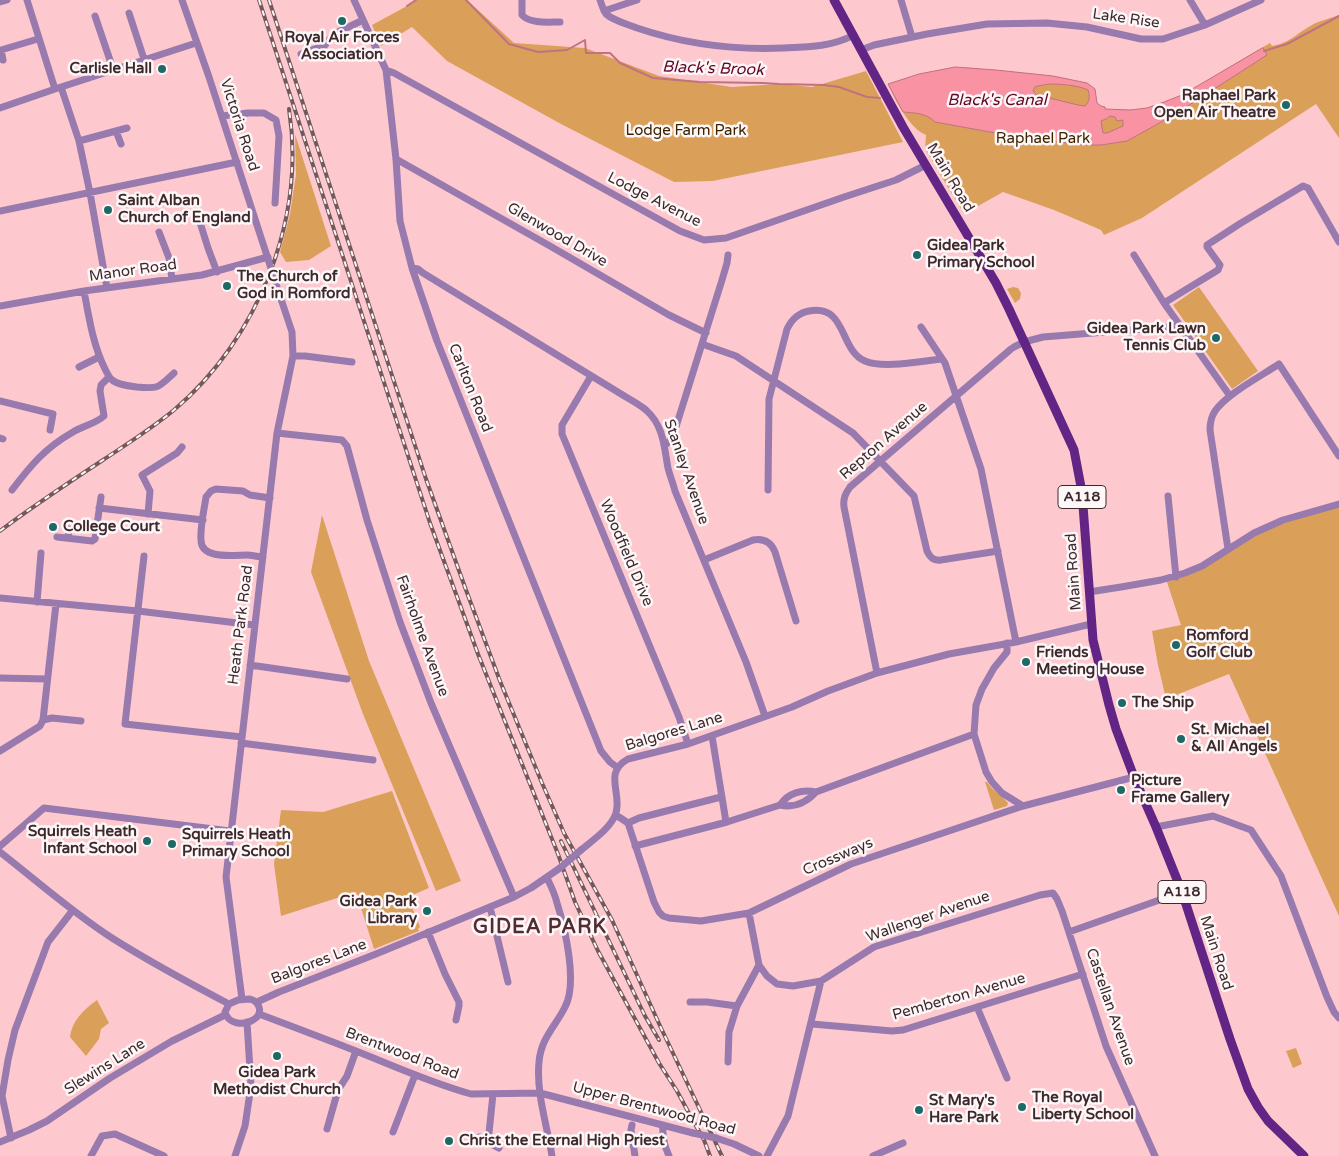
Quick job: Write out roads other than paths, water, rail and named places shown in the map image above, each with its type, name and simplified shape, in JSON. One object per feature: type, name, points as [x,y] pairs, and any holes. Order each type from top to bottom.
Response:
[{"type":"main road","name":"Main Road","points":[[834,0],[899,118],[987,267],[1009,309],[1074,450],[1082,492],[1093,640],[1111,715],[1134,777],[1182,892],[1235,1056],[1248,1089],[1268,1121],[1304,1156]]},
{"type":"street","points":[[0,2],[7,0]]},
{"type":"street","points":[[27,0],[38,39],[79,141],[107,288]]},
{"type":"street","name":"Victoria Road","points":[[182,0],[268,258]]},
{"type":"street","name":"Carlton Road","points":[[354,0],[386,70],[396,159],[400,221],[412,268],[437,341],[601,751],[618,768]]},
{"type":"street","points":[[522,0],[522,15],[525,18],[560,22]]},
{"type":"street","points":[[600,0],[607,15],[621,22],[645,31],[696,43],[744,48],[814,47],[837,42],[854,35]]},
{"type":"street","points":[[604,11],[636,0]]},
{"type":"street","points":[[901,0],[912,37]]},
{"type":"street","points":[[1190,0],[1205,25]]},
{"type":"street","name":"Lake Rise","points":[[861,50],[874,45],[912,37],[987,24],[1047,23],[1087,27],[1141,39],[1163,39],[1205,25],[1262,0]]},
{"type":"street","points":[[129,13],[144,59]]},
{"type":"street","points":[[95,16],[113,70]]},
{"type":"street","points":[[301,54],[325,45],[334,34],[363,20]]},
{"type":"street","points":[[4,60],[0,48],[38,39]]},
{"type":"street","points":[[0,108],[196,43]]},
{"type":"street","name":"Lodge Avenue","points":[[386,70],[680,232],[704,240],[726,238],[844,196],[896,180],[926,165]]},
{"type":"street","points":[[222,116],[264,113],[276,120],[279,136],[275,203]]},
{"type":"street","points":[[79,141],[127,128]]},
{"type":"street","points":[[116,131],[121,144]]},
{"type":"street","name":"Glenwood Drive","points":[[396,159],[669,315],[706,333]]},
{"type":"street","points":[[0,210],[237,162]]},
{"type":"street","points":[[1164,303],[1218,270],[1220,265],[1207,245],[1303,186],[1308,188],[1339,242]]},
{"type":"street","points":[[197,213],[217,272]]},
{"type":"street","points":[[159,232],[169,258],[172,279]]},
{"type":"street","points":[[665,445],[674,433],[706,333],[728,255]]},
{"type":"street","points":[[1134,255],[1164,303],[1230,396]]},
{"type":"street","name":"Manor Road","points":[[0,306],[84,291],[217,272],[268,258]]},
{"type":"street","name":"Heath Park Road","points":[[242,999],[226,877],[277,433],[293,356],[292,332],[268,258]]},
{"type":"street","name":"Stanley Avenue","points":[[412,268],[423,272],[646,410],[656,423],[665,445],[670,477],[746,662],[765,716]]},
{"type":"street","points":[[84,291],[99,357],[113,381],[126,386],[153,388],[160,386],[174,373]]},
{"type":"street","points":[[768,490],[769,399],[787,329],[790,322],[797,315],[805,311],[814,310],[825,312],[836,318],[851,350],[863,360],[885,364],[942,359]]},
{"type":"street","name":"Repton Avenue","points":[[877,673],[844,502],[846,492],[850,487],[1013,348],[1024,342],[1043,337],[1180,326]]},
{"type":"street","points":[[921,327],[948,371],[981,469],[1016,642]]},
{"type":"street","points":[[702,344],[733,354],[853,433],[914,496],[927,551],[933,559],[936,561],[998,551]]},
{"type":"street","points":[[293,356],[352,362]]},
{"type":"street","points":[[79,367],[99,357]]},
{"type":"street","points":[[1228,549],[1210,420],[1215,411],[1230,396],[1279,364],[1339,456]]},
{"type":"street","name":"Woodfield Drive","points":[[591,376],[562,425],[562,434],[679,717],[688,744]]},
{"type":"street","points":[[12,490],[31,464],[52,445],[75,430],[100,420],[104,416],[100,391],[101,385],[109,377]]},
{"type":"street","points":[[0,401],[53,414],[50,430]]},
{"type":"street","name":"Fairholme Avenue","points":[[277,433],[342,440],[347,446],[367,520],[400,622],[430,703],[514,897]]},
{"type":"street","points":[[148,514],[150,491],[142,475],[180,450]]},
{"type":"street","points":[[263,557],[212,554],[204,549],[200,541],[206,497],[211,492],[216,489],[243,491],[250,495],[270,498]]},
{"type":"street","points":[[1168,496],[1176,577]]},
{"type":"street","points":[[57,537],[92,541],[95,539],[101,497]]},
{"type":"street","points":[[1089,592],[1176,577],[1202,566],[1254,533],[1283,520],[1339,504]]},
{"type":"street","points":[[99,508],[203,520]]},
{"type":"street","points":[[68,538],[69,530]]},
{"type":"street","points":[[704,560],[753,540],[767,541],[772,545],[775,552],[796,621]]},
{"type":"street","points":[[37,602],[41,553]]},
{"type":"street","points":[[144,556],[124,724],[373,760]]},
{"type":"street","points":[[0,598],[138,611],[254,625]]},
{"type":"street","points":[[0,751],[40,726],[43,720],[56,604]]},
{"type":"street","name":"Balgores Lane","points":[[257,1002],[514,897],[547,878],[603,831],[615,816],[617,802],[615,776],[618,768],[628,759],[712,736],[877,673],[949,654],[1016,642],[1091,624]]},
{"type":"street","points":[[1008,643],[1007,652],[994,668],[982,689],[976,705],[974,734],[986,772],[992,782],[1002,793],[1022,806]]},
{"type":"street","points":[[250,665],[347,678]]},
{"type":"street","points":[[0,678],[47,679]]},
{"type":"street","points":[[43,720],[52,718],[81,721]]},
{"type":"street","points":[[780,804],[792,806],[798,804],[816,792],[974,734]]},
{"type":"street","points":[[712,736],[726,822]]},
{"type":"street","name":"Crossways","points":[[628,823],[658,912],[668,918],[701,921],[749,913],[851,864],[1022,806],[1134,777]]},
{"type":"street","points":[[635,846],[726,822],[780,804],[796,792],[809,790],[816,792]]},
{"type":"street","points":[[615,816],[628,823],[639,818],[721,797]]},
{"type":"street","points":[[0,846],[44,808],[230,831]]},
{"type":"street","points":[[1156,827],[1213,816],[1251,830],[1280,876],[1327,997],[1339,1018]]},
{"type":"street","points":[[0,852],[110,937],[133,952],[229,1004]]},
{"type":"street","points":[[547,878],[562,920],[571,969],[571,982],[566,1006],[545,1038],[539,1062],[540,1093],[552,1156]]},
{"type":"street","points":[[1069,932],[1182,892]]},
{"type":"street","name":"Castellan Avenue","points":[[1053,894],[1059,904],[1069,932],[1106,1046],[1155,1156]]},
{"type":"street","name":"Wallenger Avenue","points":[[759,965],[767,976],[777,984],[793,986],[821,980],[874,947],[1040,895],[1053,894]]},
{"type":"street","points":[[490,907],[508,982]]},
{"type":"street","points":[[11,1138],[2,1096],[4,1060],[48,942],[73,910]]},
{"type":"street","points":[[728,1062],[729,1032],[736,1006],[759,965],[749,913]]},
{"type":"street","points":[[428,932],[459,1002],[459,1012],[456,1020]]},
{"type":"street","name":"Pemberton Avenue","points":[[812,1024],[892,1031],[903,1030],[1083,974]]},
{"type":"street","points":[[767,1156],[788,1116],[812,1024],[821,980]]},
{"type":"street","points":[[242,999],[250,999],[257,1002],[260,1009],[259,1014],[255,1019],[247,1022],[232,1022],[225,1014],[226,1008],[234,1001],[242,999]]},
{"type":"street","points":[[690,1002],[736,1006]]},
{"type":"street","points":[[977,1007],[1007,1078]]},
{"type":"street","name":"Slewins Lane","points":[[0,1142],[47,1121],[96,1087],[165,1045],[225,1014]]},
{"type":"street","name":"Brentwood Road","points":[[259,1014],[415,1076],[471,1094],[540,1093]]},
{"type":"street","points":[[235,1156],[245,1126],[251,1086],[247,1022]]},
{"type":"street","points":[[327,1129],[338,1090],[356,1051]]},
{"type":"street","points":[[393,1132],[415,1076]]},
{"type":"street","name":"Upper Brentwood Road","points":[[540,1093],[716,1138],[759,1156]]},
{"type":"street","points":[[488,1139],[493,1094]]},
{"type":"street","points":[[632,1125],[635,1156]]},
{"type":"street","points":[[663,1125],[662,1137],[670,1156]]},
{"type":"street","points":[[91,1156],[102,1136],[115,1134],[164,1156]]},
{"type":"street","points":[[479,1136],[488,1139],[491,1144],[499,1148]]},
{"type":"street","points":[[873,1156],[903,1143]]},
{"type":"water","name":"Black's Canal","points":[[1263,48],[1267,55],[1172,116],[1127,141],[1101,145],[1023,138],[935,122],[924,115],[903,112],[888,84],[919,74],[955,67],[1053,76],[1087,83],[1095,89],[1097,103],[1105,107],[1105,109],[1130,110],[1147,108],[1182,95]],"holes":[[[1049,84],[1084,88],[1088,90],[1088,102],[1085,106],[1078,105],[1037,95],[1033,91],[1035,87]],[[1110,116],[1115,117],[1117,121],[1123,120],[1123,126],[1103,133],[1101,121]]]},
{"type":"waterway","name":"Black's Brook","points":[[407,6],[416,0]]},
{"type":"waterway","name":"Black's Brook","points":[[466,0],[509,44],[538,52],[567,50],[585,40],[586,53],[610,53],[620,63],[653,78],[700,82],[824,85],[839,87],[867,97],[880,98]]},
{"type":"waterway","name":"Black's Brook","points":[[1264,51],[1287,44],[1339,16]]},
{"type":"railway","points":[[259,0],[430,523],[478,654],[558,854],[575,902],[598,951],[659,1063],[704,1140],[710,1156]]},
{"type":"railway","points":[[269,0],[426,479],[500,681],[564,833],[612,920],[722,1156]]},
{"type":"railway","points":[[0,531],[174,410],[204,381],[230,348],[252,313],[269,274],[282,234],[290,192],[292,151],[289,109]]},
{"type":"railway","points":[[561,841],[645,1016],[659,1040]]},
{"type":"place","name":"Royal Air Forces Association","points":[[342,21]]},
{"type":"place","name":"Carlisle Hall","points":[[162,69]]},
{"type":"place","name":"Raphael Park Open Air Theatre","points":[[1286,105]]},
{"type":"place","name":"Saint Alban Church of England","points":[[108,210]]},
{"type":"place","name":"Gidea Park Primary School","points":[[917,255]]},
{"type":"place","name":"The Church of God in Romford","points":[[227,286]]},
{"type":"place","name":"Gidea Park Lawn Tennis Club","points":[[1216,338]]},
{"type":"place","name":"College Court","points":[[53,527]]},
{"type":"place","name":"Romford Golf Club","points":[[1176,645]]},
{"type":"place","name":"Friends Meeting House","points":[[1026,662]]},
{"type":"place","name":"The Ship","points":[[1122,703]]},
{"type":"place","name":"St. Michael & All Angels","points":[[1181,739]]},
{"type":"place","name":"Picture Frame Gallery","points":[[1121,790]]},
{"type":"place","name":"Squirrels Heath Infant School","points":[[147,841]]},
{"type":"place","name":"Squirrels Heath Primary School","points":[[172,844]]},
{"type":"place","name":"Gidea Park Library","points":[[427,911]]},
{"type":"place","name":"Gidea Park Methodist Church","points":[[277,1056]]},
{"type":"place","name":"The Royal Liberty School","points":[[1022,1107]]},
{"type":"place","name":"St Mary's Hare Park","points":[[919,1110]]},
{"type":"place","name":"Christ the Eternal High Priest","points":[[449,1141]]},
{"type":"district","name":"GIDEA PARK","points":[[540,928]]},
{"type":"park label","name":"Lodge Farm Park","points":[[686,131]]},
{"type":"park label","name":"Raphael Park","points":[[1043,139]]}]
